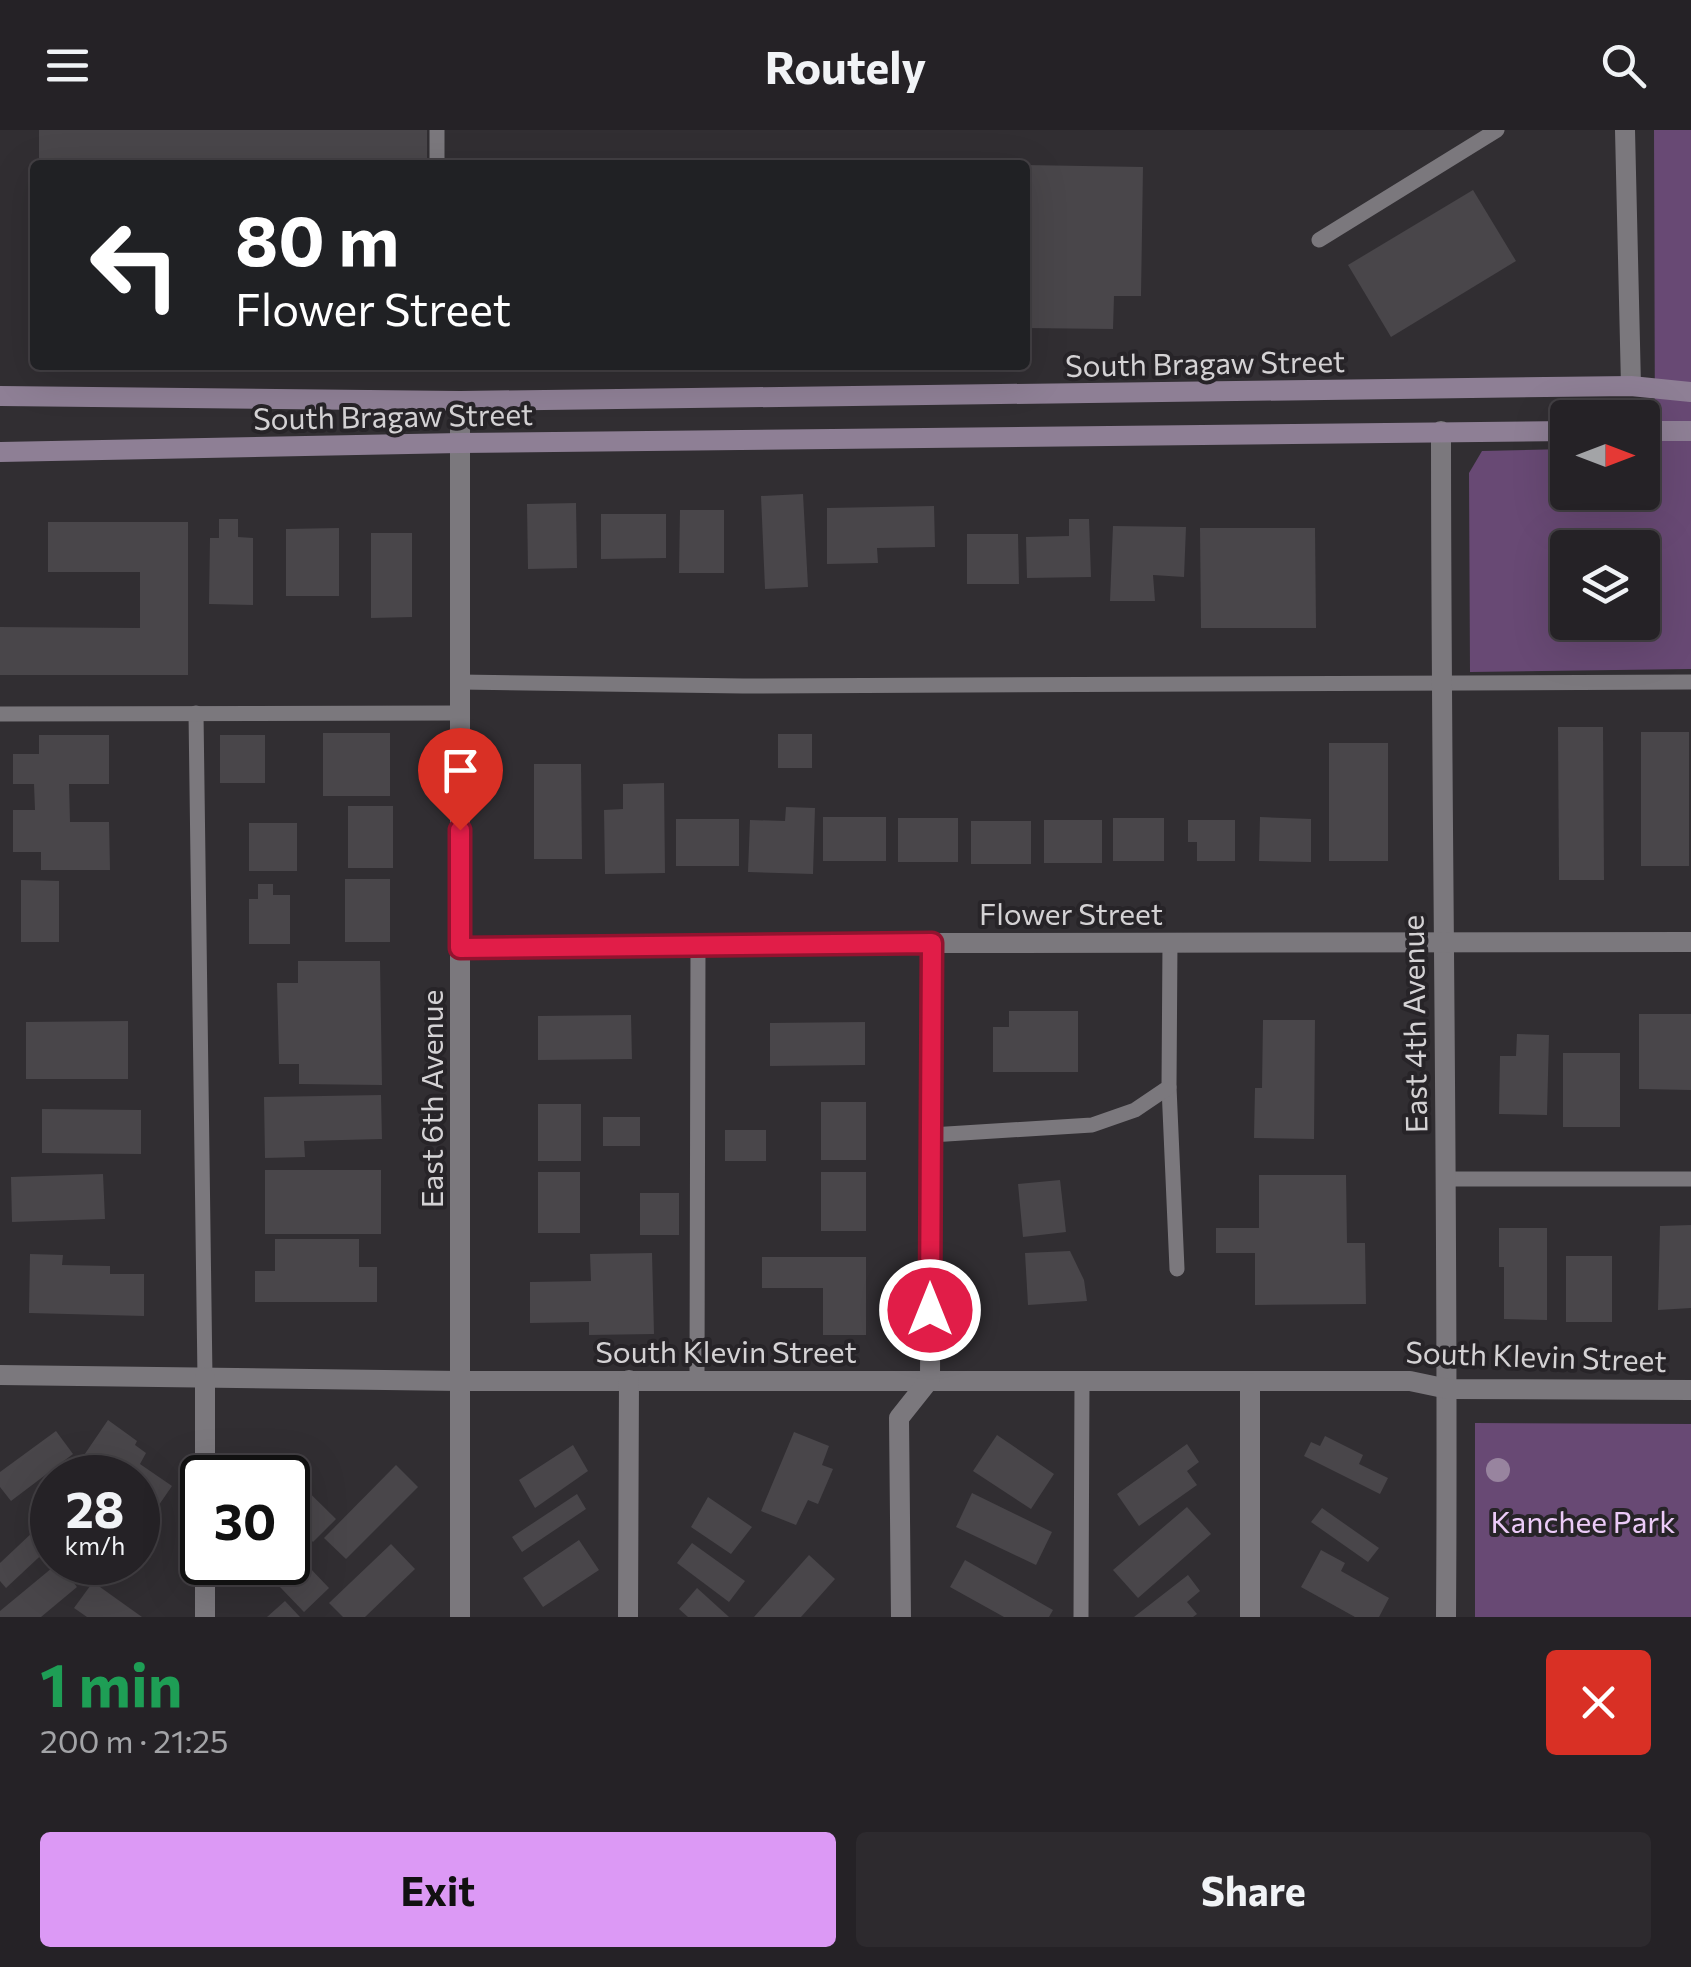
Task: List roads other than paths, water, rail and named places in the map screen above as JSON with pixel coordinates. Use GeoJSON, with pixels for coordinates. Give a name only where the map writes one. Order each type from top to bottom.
{"type":"FeatureCollection","features":[{"type":"Feature","properties":{"kind":"main road","name":"South Bragaw Street"},"geometry":{"type":"LineString","coordinates":[[0,396],[460,402],[1630,386],[1691,392]]}},
{"type":"Feature","properties":{"kind":"main road","name":"South Bragaw Street"},"geometry":{"type":"LineString","coordinates":[[0,452],[1550,431]]}},
{"type":"Feature","properties":{"kind":"main road"},"geometry":{"type":"LineString","coordinates":[[1660,431],[1691,431]]}},
{"type":"Feature","properties":{"kind":"street"},"geometry":{"type":"LineString","coordinates":[[1625,130],[1630,386]]}},
{"type":"Feature","properties":{"kind":"street","name":"East 6th Avenue"},"geometry":{"type":"LineString","coordinates":[[460,402],[460,1617]]}},
{"type":"Feature","properties":{"kind":"street","name":"East 4th Avenue"},"geometry":{"type":"LineString","coordinates":[[1441,431],[1446,1617]]}},
{"type":"Feature","properties":{"kind":"street","name":"Flower Street"},"geometry":{"type":"LineString","coordinates":[[460,948],[1691,942]]}},
{"type":"Feature","properties":{"kind":"street"},"geometry":{"type":"LineString","coordinates":[[901,1617],[899,1418],[930,1379],[932,943]]}},
{"type":"Feature","properties":{"kind":"street","name":"South Klevin Street"},"geometry":{"type":"LineString","coordinates":[[0,1375],[1250,1384],[1410,1381],[1448,1388],[1691,1390]]}},
{"type":"Feature","properties":{"kind":"street"},"geometry":{"type":"LineString","coordinates":[[205,1455],[206,1378]]}},
{"type":"Feature","properties":{"kind":"street"},"geometry":{"type":"LineString","coordinates":[[628,1617],[629,1380]]}},
{"type":"Feature","properties":{"kind":"street"},"geometry":{"type":"LineString","coordinates":[[1250,1384],[1250,1617]]}},
{"type":"Feature","properties":{"kind":"street"},"geometry":{"type":"LineString","coordinates":[[205,1585],[205,1617]]}},
{"type":"Feature","properties":{"kind":"lane"},"geometry":{"type":"LineString","coordinates":[[437,130],[437,160]]}},
{"type":"Feature","properties":{"kind":"lane"},"geometry":{"type":"LineString","coordinates":[[1319,240],[1497,130]]}},
{"type":"Feature","properties":{"kind":"lane"},"geometry":{"type":"LineString","coordinates":[[460,682],[743,686],[1691,682]]}},
{"type":"Feature","properties":{"kind":"lane"},"geometry":{"type":"LineString","coordinates":[[196,713],[206,1378]]}},
{"type":"Feature","properties":{"kind":"lane"},"geometry":{"type":"LineString","coordinates":[[0,714],[460,713]]}},
{"type":"Feature","properties":{"kind":"lane"},"geometry":{"type":"LineString","coordinates":[[1170,942],[1169,1088],[1177,1270]]}},
{"type":"Feature","properties":{"kind":"lane"},"geometry":{"type":"LineString","coordinates":[[696,1380],[698,945]]}},
{"type":"Feature","properties":{"kind":"lane"},"geometry":{"type":"LineString","coordinates":[[931,1135],[1092,1125],[1135,1110],[1169,1088]]}},
{"type":"Feature","properties":{"kind":"lane"},"geometry":{"type":"LineString","coordinates":[[1445,1178],[1691,1179]]}},
{"type":"Feature","properties":{"kind":"lane"},"geometry":{"type":"LineString","coordinates":[[1081,1617],[1082,1381]]}},
{"type":"Feature","properties":{"kind":"park label","name":"Kanchee Park"},"geometry":{"type":"Point","coordinates":[1583,1520]}}]}
